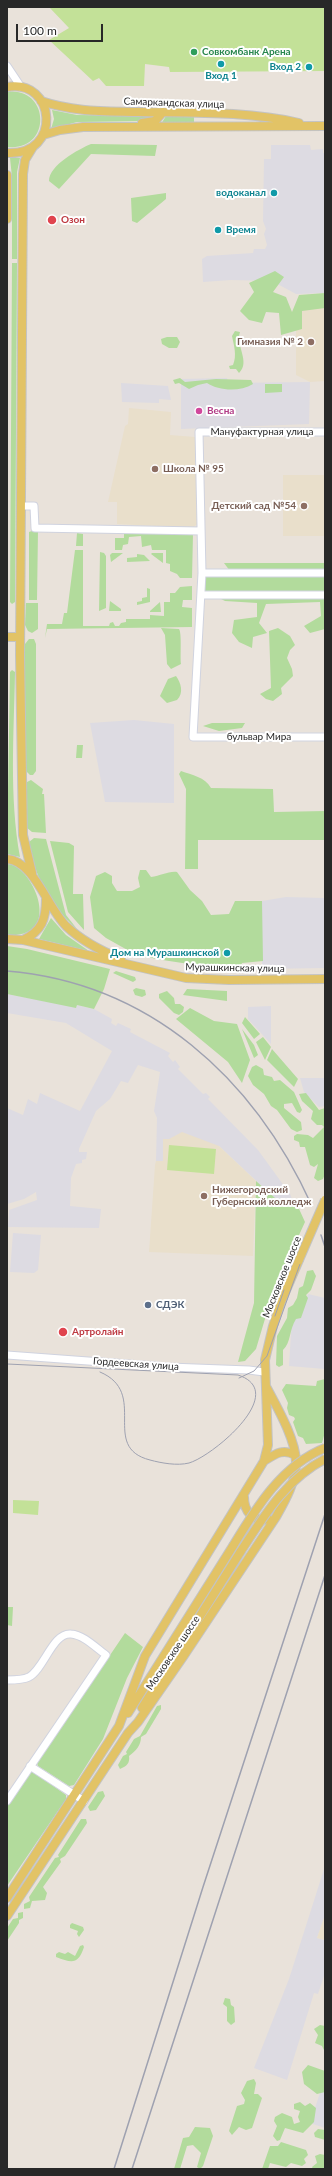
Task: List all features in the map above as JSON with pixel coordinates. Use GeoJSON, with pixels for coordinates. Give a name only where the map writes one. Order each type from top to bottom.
{"type":"FeatureCollection","features":[{"type":"Feature","properties":{"kind":"main road"},"geometry":{"type":"LineString","coordinates":[[7,87],[21,87],[29,90],[41,101],[47,118],[43,135],[25,160],[23,174],[20,637],[23,835],[32,873]]}},
{"type":"Feature","properties":{"kind":"main road","name":"Самаркандская улица"},"geometry":{"type":"LineString","coordinates":[[41,101],[78,111],[163,112],[282,119],[308,125]]}},
{"type":"Feature","properties":{"kind":"main road"},"geometry":{"type":"LineString","coordinates":[[128,127],[135,124],[156,121],[163,112]]}},
{"type":"Feature","properties":{"kind":"main road","name":"Самаркандская улица"},"geometry":{"type":"LineString","coordinates":[[43,135],[71,127],[325,126]]}},
{"type":"Feature","properties":{"kind":"main road"},"geometry":{"type":"LineString","coordinates":[[7,153],[25,152],[33,147]]}},
{"type":"Feature","properties":{"kind":"main road"},"geometry":{"type":"LineString","coordinates":[[7,175],[7,219]]}},
{"type":"Feature","properties":{"kind":"main road"},"geometry":{"type":"LineString","coordinates":[[7,638],[20,637]]}},
{"type":"Feature","properties":{"kind":"main road"},"geometry":{"type":"LineString","coordinates":[[7,859],[19,862],[32,873]]}},
{"type":"Feature","properties":{"kind":"main road","name":"Мурашкинская улица"},"geometry":{"type":"LineString","coordinates":[[32,873],[46,899],[66,925],[87,943],[146,970]]}},
{"type":"Feature","properties":{"kind":"main road"},"geometry":{"type":"LineString","coordinates":[[23,940],[32,936],[43,923],[46,915],[46,899]]}},
{"type":"Feature","properties":{"kind":"main road","name":"Мурашкинская улица"},"geometry":{"type":"LineString","coordinates":[[7,939],[23,940],[146,970],[186,978],[205,980],[325,979]]}},
{"type":"Feature","properties":{"kind":"main road","name":"Московское шоссе"},"geometry":{"type":"LineString","coordinates":[[7,1898],[119,1726],[145,1656],[213,1543],[244,1497],[264,1461],[268,1445],[264,1372],[272,1326],[325,1200]]}},
{"type":"Feature","properties":{"kind":"main road","name":"Московское шоссе"},"geometry":{"type":"LineString","coordinates":[[7,1916],[128,1733],[138,1722],[184,1657],[276,1517],[293,1481],[296,1462],[295,1455],[278,1408],[266,1387]]}},
{"type":"Feature","properties":{"kind":"main road"},"geometry":{"type":"LineString","coordinates":[[119,1726],[265,1496],[298,1464],[325,1448]]}},
{"type":"Feature","properties":{"kind":"main road"},"geometry":{"type":"LineString","coordinates":[[264,1461],[276,1453],[283,1451],[295,1455]]}},
{"type":"Feature","properties":{"kind":"main road"},"geometry":{"type":"LineString","coordinates":[[128,1733],[134,1720],[241,1551],[272,1505],[305,1471],[325,1460]]}},
{"type":"Feature","properties":{"kind":"main road"},"geometry":{"type":"LineString","coordinates":[[244,1497],[244,1505],[247,1513],[253,1518],[265,1520],[276,1517]]}},
{"type":"Feature","properties":{"kind":"street"},"geometry":{"type":"LineString","coordinates":[[7,66],[21,87]]}},
{"type":"Feature","properties":{"kind":"street","name":"Мануфактурная улица"},"geometry":{"type":"LineString","coordinates":[[201,531],[199,432],[325,432]]}},
{"type":"Feature","properties":{"kind":"street"},"geometry":{"type":"LineString","coordinates":[[21,506],[34,506],[35,528],[201,531],[201,595],[325,595]]}},
{"type":"Feature","properties":{"kind":"street"},"geometry":{"type":"LineString","coordinates":[[202,573],[325,573]]}},
{"type":"Feature","properties":{"kind":"street","name":"бульвар Мира"},"geometry":{"type":"LineString","coordinates":[[201,595],[193,736],[325,737]]}},
{"type":"Feature","properties":{"kind":"street","name":"Гордеевская улица"},"geometry":{"type":"LineString","coordinates":[[7,1355],[264,1372]]}},
{"type":"Feature","properties":{"kind":"street"},"geometry":{"type":"LineString","coordinates":[[7,1680],[29,1677],[36,1670],[56,1642],[64,1635],[71,1634],[80,1637],[106,1655],[7,1801]]}},
{"type":"Feature","properties":{"kind":"street"},"geometry":{"type":"LineString","coordinates":[[30,1766],[84,1801]]}},
{"type":"Feature","properties":{"kind":"shaded area"},"geometry":{"type":"Polygon","coordinates":[[[271,145],[310,145],[311,150],[323,149],[323,153],[325,153],[325,293],[296,294],[272,281],[231,280],[203,282],[202,259],[207,256],[253,253],[254,249],[265,249],[267,245],[264,234],[266,229],[263,221],[264,159],[271,159],[271,145]]]}},
{"type":"Feature","properties":{"kind":"shaded area","name":"Гимназия № 2"},"geometry":{"type":"Polygon","coordinates":[[[325,307],[325,381],[310,382],[296,375],[296,308],[325,307]]]}},
{"type":"Feature","properties":{"kind":"shaded area"},"geometry":{"type":"Polygon","coordinates":[[[227,378],[228,383],[310,382],[309,424],[181,429],[181,379],[227,378]]]}},
{"type":"Feature","properties":{"kind":"shaded area"},"geometry":{"type":"Polygon","coordinates":[[[121,383],[168,386],[171,400],[159,399],[159,403],[122,402],[121,383]]]}},
{"type":"Feature","properties":{"kind":"shaded area","name":"Школа № 95"},"geometry":{"type":"Polygon","coordinates":[[[129,408],[171,412],[170,435],[195,437],[197,524],[193,528],[117,524],[117,502],[108,502],[125,426],[128,424],[129,408]]]}},
{"type":"Feature","properties":{"kind":"shaded area","name":"Детский сад №54"},"geometry":{"type":"Polygon","coordinates":[[[283,475],[325,475],[325,536],[283,536],[283,475]]]}},
{"type":"Feature","properties":{"kind":"shaded area"},"geometry":{"type":"Polygon","coordinates":[[[134,720],[174,724],[174,803],[105,802],[90,723],[134,720]]]}},
{"type":"Feature","properties":{"kind":"shaded area"},"geometry":{"type":"Polygon","coordinates":[[[286,897],[324,898],[325,968],[262,969],[262,901],[286,897]]]}},
{"type":"Feature","properties":{"kind":"shaded area"},"geometry":{"type":"Polygon","coordinates":[[[7,994],[94,1009],[112,1019],[111,1023],[116,1026],[118,1023],[131,1029],[130,1032],[170,1053],[168,1056],[173,1062],[175,1060],[180,1067],[178,1069],[203,1094],[206,1093],[210,1097],[208,1099],[258,1150],[290,1194],[292,1199],[284,1207],[219,1146],[163,1162],[156,1161],[157,1118],[154,1111],[160,1072],[138,1065],[128,1083],[121,1081],[110,1099],[96,1111],[79,1149],[79,1152],[87,1152],[86,1159],[82,1160],[82,1163],[76,1164],[71,1178],[70,1206],[101,1209],[99,1228],[8,1227],[9,1210],[37,1200],[36,1192],[24,1199],[7,1204],[7,1108],[23,1115],[28,1099],[37,1104],[40,1093],[80,1111],[112,1051],[66,1023],[7,1013],[7,994]]]}},
{"type":"Feature","properties":{"kind":"shaded area"},"geometry":{"type":"Polygon","coordinates":[[[271,1006],[271,1044],[248,1019],[248,1007],[271,1006]]]}},
{"type":"Feature","properties":{"kind":"shaded area"},"geometry":{"type":"Polygon","coordinates":[[[300,1078],[325,1078],[325,1106],[319,1107],[304,1092],[300,1078]]]}},
{"type":"Feature","properties":{"kind":"shaded area","name":"Нижегородский Губернский колледж"},"geometry":{"type":"Polygon","coordinates":[[[182,1132],[219,1146],[256,1181],[253,1256],[149,1252],[156,1161],[163,1161],[163,1139],[169,1139],[182,1132]]]}},
{"type":"Feature","properties":{"kind":"shaded area"},"geometry":{"type":"Polygon","coordinates":[[[13,1233],[41,1235],[38,1270],[34,1273],[10,1272],[13,1233]]]}},
{"type":"Feature","properties":{"kind":"shaded area"},"geometry":{"type":"Polygon","coordinates":[[[308,1294],[325,1298],[325,1369],[289,1366],[292,1317],[301,1317],[308,1294]]]}},
{"type":"Feature","properties":{"kind":"shaded area"},"geometry":{"type":"Polygon","coordinates":[[[325,1866],[325,1915],[317,1938],[325,1940],[325,1973],[318,1994],[314,1993],[287,2080],[254,2068],[289,1979],[325,1866]]]}},
{"type":"Feature","properties":{"kind":"shaded area"},"geometry":{"type":"Polygon","coordinates":[[[325,1915],[325,1940],[317,1938],[325,1915]]]}},
{"type":"Feature","properties":{"kind":"shaded area"},"geometry":{"type":"Polygon","coordinates":[[[323,2084],[325,2085],[325,2128],[310,2123],[323,2084]]]}},
{"type":"Feature","properties":{"kind":"green space","name":"Совкомбанк Арена"},"geometry":{"type":"Polygon","coordinates":[[[49,7],[325,7],[325,71],[170,72],[169,67],[145,64],[144,86],[106,86],[99,78],[93,81],[49,40],[69,28],[49,7]]]}},
{"type":"Feature","properties":{"kind":"green space"},"geometry":{"type":"Polygon","coordinates":[[[7,92],[21,93],[32,99],[38,108],[40,119],[39,130],[32,140],[22,146],[7,147],[7,92]]]}},
{"type":"Feature","properties":{"kind":"green space"},"geometry":{"type":"Polygon","coordinates":[[[52,110],[77,115],[151,116],[150,119],[144,121],[77,122],[51,129],[54,119],[52,110]]]}},
{"type":"Feature","properties":{"kind":"green space"},"geometry":{"type":"Polygon","coordinates":[[[166,116],[194,117],[194,124],[161,124],[166,116]]]}},
{"type":"Feature","properties":{"kind":"green space"},"geometry":{"type":"Polygon","coordinates":[[[91,144],[157,145],[155,156],[91,154],[59,189],[49,181],[50,175],[59,164],[72,154],[91,144]]]}},
{"type":"Feature","properties":{"kind":"green space"},"geometry":{"type":"Polygon","coordinates":[[[10,158],[20,158],[17,172],[17,259],[12,259],[12,177],[10,158]]]}},
{"type":"Feature","properties":{"kind":"green space"},"geometry":{"type":"Polygon","coordinates":[[[166,193],[166,199],[137,223],[132,221],[131,198],[166,193]]]}},
{"type":"Feature","properties":{"kind":"green space"},"geometry":{"type":"Polygon","coordinates":[[[12,263],[17,263],[15,602],[12,604],[10,602],[12,263]]]}},
{"type":"Feature","properties":{"kind":"green space"},"geometry":{"type":"Polygon","coordinates":[[[275,271],[284,277],[273,292],[286,297],[292,312],[299,295],[325,293],[325,308],[302,311],[302,329],[281,335],[279,313],[266,312],[262,323],[249,320],[240,311],[254,292],[249,283],[275,271]]]}},
{"type":"Feature","properties":{"kind":"green space"},"geometry":{"type":"Polygon","coordinates":[[[235,331],[240,332],[239,342],[244,364],[239,373],[236,369],[230,369],[229,366],[233,365],[235,358],[232,336],[235,331]]]}},
{"type":"Feature","properties":{"kind":"green space"},"geometry":{"type":"Polygon","coordinates":[[[167,337],[177,337],[180,342],[177,348],[169,348],[162,344],[161,339],[167,337]]]}},
{"type":"Feature","properties":{"kind":"green space"},"geometry":{"type":"Polygon","coordinates":[[[180,378],[185,382],[216,379],[251,380],[253,384],[248,387],[230,390],[217,388],[207,383],[189,389],[179,383],[175,384],[173,380],[180,378]]]}},
{"type":"Feature","properties":{"kind":"green space"},"geometry":{"type":"Polygon","coordinates":[[[265,384],[282,384],[282,392],[265,393],[265,384]]]}},
{"type":"Feature","properties":{"kind":"green space"},"geometry":{"type":"Polygon","coordinates":[[[38,530],[37,600],[29,600],[29,532],[38,530]]]}},
{"type":"Feature","properties":{"kind":"green space"},"geometry":{"type":"Polygon","coordinates":[[[77,533],[83,534],[83,546],[76,546],[77,533]]]}},
{"type":"Feature","properties":{"kind":"green space"},"geometry":{"type":"Polygon","coordinates":[[[124,534],[193,534],[192,578],[180,578],[177,574],[170,571],[170,564],[166,563],[166,550],[152,550],[151,545],[142,547],[141,536],[129,537],[128,544],[123,545],[122,550],[115,550],[115,538],[124,538],[124,534]]]}},
{"type":"Feature","properties":{"kind":"green space"},"geometry":{"type":"Polygon","coordinates":[[[75,550],[83,550],[83,626],[109,626],[110,623],[113,622],[115,626],[119,626],[121,623],[126,622],[126,619],[150,619],[150,615],[164,616],[164,602],[170,602],[170,593],[175,593],[180,587],[192,586],[192,600],[183,600],[182,607],[192,608],[192,627],[47,629],[45,638],[47,624],[62,624],[64,613],[67,613],[75,550]]]}},
{"type":"Feature","properties":{"kind":"green space"},"geometry":{"type":"Polygon","coordinates":[[[100,552],[104,553],[106,556],[106,608],[99,611],[100,552]]]}},
{"type":"Feature","properties":{"kind":"green space"},"geometry":{"type":"Polygon","coordinates":[[[112,553],[123,553],[111,562],[110,555],[112,553]]]}},
{"type":"Feature","properties":{"kind":"green space"},"geometry":{"type":"Polygon","coordinates":[[[163,553],[163,563],[151,554],[163,553]]]}},
{"type":"Feature","properties":{"kind":"green space"},"geometry":{"type":"Polygon","coordinates":[[[137,554],[144,555],[150,561],[127,562],[127,558],[137,557],[137,554]]]}},
{"type":"Feature","properties":{"kind":"green space"},"geometry":{"type":"Polygon","coordinates":[[[224,563],[325,563],[325,629],[310,633],[304,626],[321,616],[320,602],[266,604],[259,623],[267,633],[253,637],[252,648],[239,642],[232,633],[234,620],[257,617],[257,603],[225,601],[221,599],[203,599],[203,571],[230,571],[224,563]]]}},
{"type":"Feature","properties":{"kind":"green space"},"geometry":{"type":"Polygon","coordinates":[[[147,588],[150,589],[150,602],[137,605],[137,602],[142,601],[142,598],[147,597],[147,588]]]}},
{"type":"Feature","properties":{"kind":"green space"},"geometry":{"type":"Polygon","coordinates":[[[110,601],[121,609],[121,611],[109,611],[110,601]]]}},
{"type":"Feature","properties":{"kind":"green space"},"geometry":{"type":"Polygon","coordinates":[[[160,602],[161,612],[150,612],[150,611],[160,602]]]}},
{"type":"Feature","properties":{"kind":"green space"},"geometry":{"type":"Polygon","coordinates":[[[26,603],[38,603],[38,629],[32,633],[28,631],[25,625],[26,603]]]}},
{"type":"Feature","properties":{"kind":"green space"},"geometry":{"type":"Polygon","coordinates":[[[161,628],[179,629],[180,631],[181,664],[171,669],[167,664],[165,635],[161,628]]]}},
{"type":"Feature","properties":{"kind":"green space"},"geometry":{"type":"Polygon","coordinates":[[[278,628],[290,636],[295,645],[290,650],[287,658],[292,669],[293,676],[281,688],[282,694],[273,701],[266,699],[260,694],[271,688],[269,631],[278,628]]]}},
{"type":"Feature","properties":{"kind":"green space"},"geometry":{"type":"Polygon","coordinates":[[[29,639],[34,639],[36,644],[36,771],[33,775],[30,775],[24,769],[25,644],[29,639]]]}},
{"type":"Feature","properties":{"kind":"green space"},"geometry":{"type":"Polygon","coordinates":[[[12,670],[15,672],[13,788],[14,811],[20,857],[7,854],[10,672],[12,670]]]}},
{"type":"Feature","properties":{"kind":"green space"},"geometry":{"type":"Polygon","coordinates":[[[176,676],[181,691],[179,697],[177,700],[167,703],[160,696],[168,679],[176,676]]]}},
{"type":"Feature","properties":{"kind":"green space"},"geometry":{"type":"Polygon","coordinates":[[[212,723],[245,723],[242,728],[219,731],[203,726],[212,723]]]}},
{"type":"Feature","properties":{"kind":"green space"},"geometry":{"type":"Polygon","coordinates":[[[77,745],[83,745],[82,758],[76,758],[77,745]]]}},
{"type":"Feature","properties":{"kind":"green space"},"geometry":{"type":"Polygon","coordinates":[[[181,771],[202,779],[211,788],[273,789],[274,812],[325,811],[325,840],[198,840],[198,869],[185,869],[186,789],[179,774],[181,771]]]}},
{"type":"Feature","properties":{"kind":"green space"},"geometry":{"type":"Polygon","coordinates":[[[31,780],[43,789],[42,794],[44,794],[46,833],[32,832],[26,827],[25,783],[31,780]]]}},
{"type":"Feature","properties":{"kind":"green space"},"geometry":{"type":"Polygon","coordinates":[[[34,838],[46,839],[66,915],[77,929],[67,920],[51,900],[39,879],[29,842],[34,838]]]}},
{"type":"Feature","properties":{"kind":"green space"},"geometry":{"type":"Polygon","coordinates":[[[50,841],[69,843],[74,846],[73,894],[83,894],[84,930],[68,912],[50,841]]]}},
{"type":"Feature","properties":{"kind":"green space"},"geometry":{"type":"Polygon","coordinates":[[[7,864],[17,867],[26,876],[34,888],[38,901],[40,914],[35,926],[25,933],[7,935],[7,864]]]}},
{"type":"Feature","properties":{"kind":"green space"},"geometry":{"type":"Polygon","coordinates":[[[140,870],[146,870],[151,877],[177,872],[190,890],[202,901],[211,915],[229,914],[235,901],[262,901],[263,961],[242,963],[241,966],[215,969],[189,966],[189,964],[156,959],[131,952],[106,938],[94,928],[90,897],[96,876],[105,872],[112,876],[112,883],[117,891],[132,891],[140,887],[138,878],[140,870]]]}},
{"type":"Feature","properties":{"kind":"green space"},"geometry":{"type":"Polygon","coordinates":[[[51,918],[66,935],[89,951],[39,939],[51,918]]]}},
{"type":"Feature","properties":{"kind":"green space"},"geometry":{"type":"Polygon","coordinates":[[[7,946],[27,949],[110,969],[104,989],[94,1009],[77,1005],[76,1008],[7,994],[7,946]]]}},
{"type":"Feature","properties":{"kind":"green space"},"geometry":{"type":"Polygon","coordinates":[[[116,971],[135,977],[136,980],[133,982],[113,973],[116,971]]]}},
{"type":"Feature","properties":{"kind":"green space"},"geometry":{"type":"Polygon","coordinates":[[[136,988],[145,990],[146,995],[142,997],[135,995],[133,990],[136,988]]]}},
{"type":"Feature","properties":{"kind":"green space"},"geometry":{"type":"Polygon","coordinates":[[[187,989],[227,991],[227,1001],[183,995],[187,989]]]}},
{"type":"Feature","properties":{"kind":"green space"},"geometry":{"type":"Polygon","coordinates":[[[167,991],[174,998],[175,1004],[180,1004],[184,1007],[183,1012],[179,1015],[174,1013],[159,998],[159,994],[167,991]]]}},
{"type":"Feature","properties":{"kind":"green space"},"geometry":{"type":"Polygon","coordinates":[[[190,1008],[214,1021],[237,1024],[250,1060],[242,1083],[228,1062],[176,1019],[190,1008]]]}},
{"type":"Feature","properties":{"kind":"green space"},"geometry":{"type":"Polygon","coordinates":[[[245,1017],[260,1034],[254,1039],[242,1023],[245,1017]]]}},
{"type":"Feature","properties":{"kind":"green space"},"geometry":{"type":"Polygon","coordinates":[[[242,1029],[254,1045],[258,1055],[254,1058],[242,1029]]]}},
{"type":"Feature","properties":{"kind":"green space"},"geometry":{"type":"Polygon","coordinates":[[[263,1037],[271,1047],[265,1060],[256,1042],[263,1037]]]}},
{"type":"Feature","properties":{"kind":"green space"},"geometry":{"type":"Polygon","coordinates":[[[272,1049],[298,1079],[294,1087],[267,1060],[272,1049]]]}},
{"type":"Feature","properties":{"kind":"green space"},"geometry":{"type":"Polygon","coordinates":[[[256,1065],[263,1069],[264,1075],[272,1077],[274,1081],[280,1080],[294,1092],[302,1110],[300,1113],[297,1112],[292,1103],[284,1104],[284,1108],[301,1122],[302,1130],[297,1132],[291,1129],[277,1110],[271,1106],[264,1094],[253,1085],[248,1076],[252,1067],[256,1065]]]}},
{"type":"Feature","properties":{"kind":"green space"},"geometry":{"type":"Polygon","coordinates":[[[306,1093],[319,1110],[325,1108],[325,1174],[323,1179],[318,1181],[314,1178],[318,1164],[314,1167],[310,1165],[305,1147],[300,1147],[299,1142],[294,1140],[294,1136],[297,1134],[308,1135],[313,1138],[324,1127],[322,1125],[317,1125],[311,1119],[313,1111],[302,1101],[299,1094],[306,1093]]]}},
{"type":"Feature","properties":{"kind":"green space"},"geometry":{"type":"Polygon","coordinates":[[[169,1145],[216,1149],[214,1174],[167,1170],[169,1145]]]}},
{"type":"Feature","properties":{"kind":"green space"},"geometry":{"type":"Polygon","coordinates":[[[256,1181],[284,1206],[292,1199],[295,1200],[305,1222],[273,1292],[256,1349],[245,1361],[238,1362],[254,1303],[256,1181]]]}},
{"type":"Feature","properties":{"kind":"green space"},"geometry":{"type":"Polygon","coordinates":[[[313,1270],[316,1276],[311,1290],[306,1295],[308,1298],[301,1318],[296,1319],[286,1347],[283,1350],[283,1365],[279,1367],[276,1365],[277,1336],[287,1318],[288,1308],[293,1305],[297,1298],[299,1288],[303,1286],[307,1271],[313,1270]]]}},
{"type":"Feature","properties":{"kind":"green space"},"geometry":{"type":"Polygon","coordinates":[[[325,1379],[325,1432],[322,1443],[306,1444],[303,1438],[298,1436],[293,1422],[295,1419],[289,1415],[287,1408],[288,1403],[282,1390],[286,1384],[316,1386],[317,1381],[325,1379]]]}},
{"type":"Feature","properties":{"kind":"green space"},"geometry":{"type":"Polygon","coordinates":[[[13,1500],[39,1501],[38,1515],[13,1513],[13,1500]]]}},
{"type":"Feature","properties":{"kind":"green space"},"geometry":{"type":"Polygon","coordinates":[[[7,1607],[13,1607],[12,1626],[7,1625],[7,1607]]]}},
{"type":"Feature","properties":{"kind":"green space"},"geometry":{"type":"Polygon","coordinates":[[[125,1633],[143,1647],[127,1678],[103,1739],[74,1785],[69,1786],[38,1766],[37,1763],[125,1633]]]}},
{"type":"Feature","properties":{"kind":"green space"},"geometry":{"type":"Polygon","coordinates":[[[161,1705],[161,1709],[146,1734],[141,1737],[138,1748],[129,1756],[128,1764],[120,1769],[118,1765],[123,1756],[127,1754],[126,1752],[134,1739],[140,1736],[157,1706],[161,1705]]]}},
{"type":"Feature","properties":{"kind":"green space"},"geometry":{"type":"Polygon","coordinates":[[[33,1771],[66,1795],[66,1799],[7,1886],[7,1805],[27,1773],[33,1771]]]}},
{"type":"Feature","properties":{"kind":"green space"},"geometry":{"type":"Polygon","coordinates":[[[103,1791],[105,1796],[96,1810],[90,1811],[88,1807],[98,1792],[103,1791]]]}},
{"type":"Feature","properties":{"kind":"green space"},"geometry":{"type":"Polygon","coordinates":[[[81,1819],[86,1819],[87,1823],[65,1856],[60,1859],[61,1862],[43,1887],[47,1893],[45,1900],[32,1901],[30,1908],[24,1909],[24,1904],[30,1901],[29,1897],[55,1858],[59,1857],[58,1855],[81,1819]]]}},
{"type":"Feature","properties":{"kind":"green space"},"geometry":{"type":"Polygon","coordinates":[[[23,1912],[23,1918],[19,1920],[19,1923],[7,1941],[7,1928],[13,1919],[18,1918],[18,1913],[23,1912]]]}},
{"type":"Feature","properties":{"kind":"green space"},"geometry":{"type":"Polygon","coordinates":[[[72,1923],[83,1927],[84,1930],[79,1937],[77,1934],[78,1931],[70,1928],[72,1923]]]}},
{"type":"Feature","properties":{"kind":"green space"},"geometry":{"type":"Polygon","coordinates":[[[83,1945],[84,1947],[82,1953],[77,1960],[70,1961],[56,1957],[56,1954],[59,1952],[65,1954],[68,1952],[75,1956],[80,1946],[83,1945]]]}},
{"type":"Feature","properties":{"kind":"green space"},"geometry":{"type":"Polygon","coordinates":[[[225,1998],[230,1999],[231,2005],[234,2007],[235,2022],[231,2025],[227,2021],[227,2007],[223,2004],[225,1998]]]}},
{"type":"Feature","properties":{"kind":"green space"},"geometry":{"type":"Polygon","coordinates":[[[320,2025],[325,2026],[325,2052],[322,2046],[315,2043],[318,2035],[314,2029],[320,2025]]]}},
{"type":"Feature","properties":{"kind":"green space"},"geometry":{"type":"Polygon","coordinates":[[[308,2065],[325,2071],[325,2092],[317,2094],[304,2084],[302,2072],[308,2065]]]}},
{"type":"Feature","properties":{"kind":"green space"},"geometry":{"type":"Polygon","coordinates":[[[254,2079],[256,2083],[254,2094],[258,2094],[262,2098],[252,2128],[246,2130],[239,2127],[232,2135],[229,2131],[237,2106],[244,2104],[245,2100],[241,2093],[247,2081],[254,2079]]]}},
{"type":"Feature","properties":{"kind":"green space"},"geometry":{"type":"Polygon","coordinates":[[[300,2102],[305,2106],[310,2103],[316,2108],[314,2122],[303,2133],[285,2128],[280,2140],[277,2141],[273,2136],[277,2126],[274,2121],[275,2117],[282,2113],[292,2117],[294,2124],[300,2122],[298,2117],[300,2111],[294,2109],[294,2104],[300,2102]]]}},
{"type":"Feature","properties":{"kind":"green space"},"geometry":{"type":"Polygon","coordinates":[[[195,2127],[210,2128],[213,2136],[203,2166],[200,2169],[197,2167],[201,2153],[193,2145],[187,2146],[180,2169],[174,2169],[183,2138],[189,2137],[195,2127]]]}},
{"type":"Feature","properties":{"kind":"green space"},"geometry":{"type":"Polygon","coordinates":[[[318,2129],[325,2130],[325,2140],[315,2137],[314,2133],[318,2129]]]}},
{"type":"Feature","properties":{"kind":"green space"},"geometry":{"type":"Polygon","coordinates":[[[281,2142],[306,2150],[308,2155],[304,2159],[306,2163],[302,2166],[291,2163],[286,2167],[270,2163],[268,2169],[262,2169],[270,2146],[278,2146],[281,2142]]]}},
{"type":"Feature","properties":{"kind":"green space"},"geometry":{"type":"Polygon","coordinates":[[[320,2154],[325,2155],[325,2169],[313,2169],[312,2167],[317,2163],[315,2156],[320,2154]]]}},
{"type":"Feature","properties":{"kind":"tram line"},"geometry":{"type":"LineString","coordinates":[[319,1209],[325,1196]]}},
{"type":"Feature","properties":{"kind":"tram line"},"geometry":{"type":"LineString","coordinates":[[239,1378],[254,1371],[267,1356],[301,1261],[325,1205]]}},
{"type":"Feature","properties":{"kind":"tram line"},"geometry":{"type":"LineString","coordinates":[[275,1316],[284,1290]]}},
{"type":"Feature","properties":{"kind":"tram line"},"geometry":{"type":"LineString","coordinates":[[7,1364],[238,1375],[252,1383],[256,1395],[252,1408],[242,1423],[229,1437],[214,1449],[189,1463],[164,1463],[150,1460],[135,1453],[128,1444],[125,1432],[122,1393],[114,1381],[100,1372]]}},
{"type":"Feature","properties":{"kind":"railway"},"geometry":{"type":"LineString","coordinates":[[7,971],[59,979],[107,995],[151,1017],[191,1045],[228,1079],[260,1117],[288,1160],[312,1206]]}},
{"type":"Feature","properties":{"kind":"railway"},"geometry":{"type":"LineString","coordinates":[[321,1235],[325,1247]]}},
{"type":"Feature","properties":{"kind":"railway"},"geometry":{"type":"LineString","coordinates":[[114,2169],[203,1887],[325,1514]]}},
{"type":"Feature","properties":{"kind":"railway"},"geometry":{"type":"LineString","coordinates":[[132,2169],[325,1575]]}},
{"type":"Feature","properties":{"kind":"place","name":"Совкомбанк Арена"},"geometry":{"type":"Point","coordinates":[194,52]}},
{"type":"Feature","properties":{"kind":"place","name":"Вход 1"},"geometry":{"type":"Point","coordinates":[221,64]}},
{"type":"Feature","properties":{"kind":"place","name":"Вход 2"},"geometry":{"type":"Point","coordinates":[309,67]}},
{"type":"Feature","properties":{"kind":"place","name":"водоканал"},"geometry":{"type":"Point","coordinates":[274,193]}},
{"type":"Feature","properties":{"kind":"place","name":"Озон"},"geometry":{"type":"Point","coordinates":[52,220]}},
{"type":"Feature","properties":{"kind":"place","name":"Время"},"geometry":{"type":"Point","coordinates":[218,230]}},
{"type":"Feature","properties":{"kind":"place","name":"Гимназия № 2"},"geometry":{"type":"Point","coordinates":[311,342]}},
{"type":"Feature","properties":{"kind":"place","name":"Весна"},"geometry":{"type":"Point","coordinates":[199,411]}},
{"type":"Feature","properties":{"kind":"place","name":"Школа № 95"},"geometry":{"type":"Point","coordinates":[155,469]}},
{"type":"Feature","properties":{"kind":"place","name":"Детский сад №54"},"geometry":{"type":"Point","coordinates":[304,506]}},
{"type":"Feature","properties":{"kind":"place","name":"Дом на Мурашкинской"},"geometry":{"type":"Point","coordinates":[227,953]}},
{"type":"Feature","properties":{"kind":"place","name":"Нижегородский Губернский колледж"},"geometry":{"type":"Point","coordinates":[204,1196]}},
{"type":"Feature","properties":{"kind":"place","name":"СДЭК"},"geometry":{"type":"Point","coordinates":[148,1305]}},
{"type":"Feature","properties":{"kind":"place","name":"Артролайн"},"geometry":{"type":"Point","coordinates":[63,1332]}}]}
